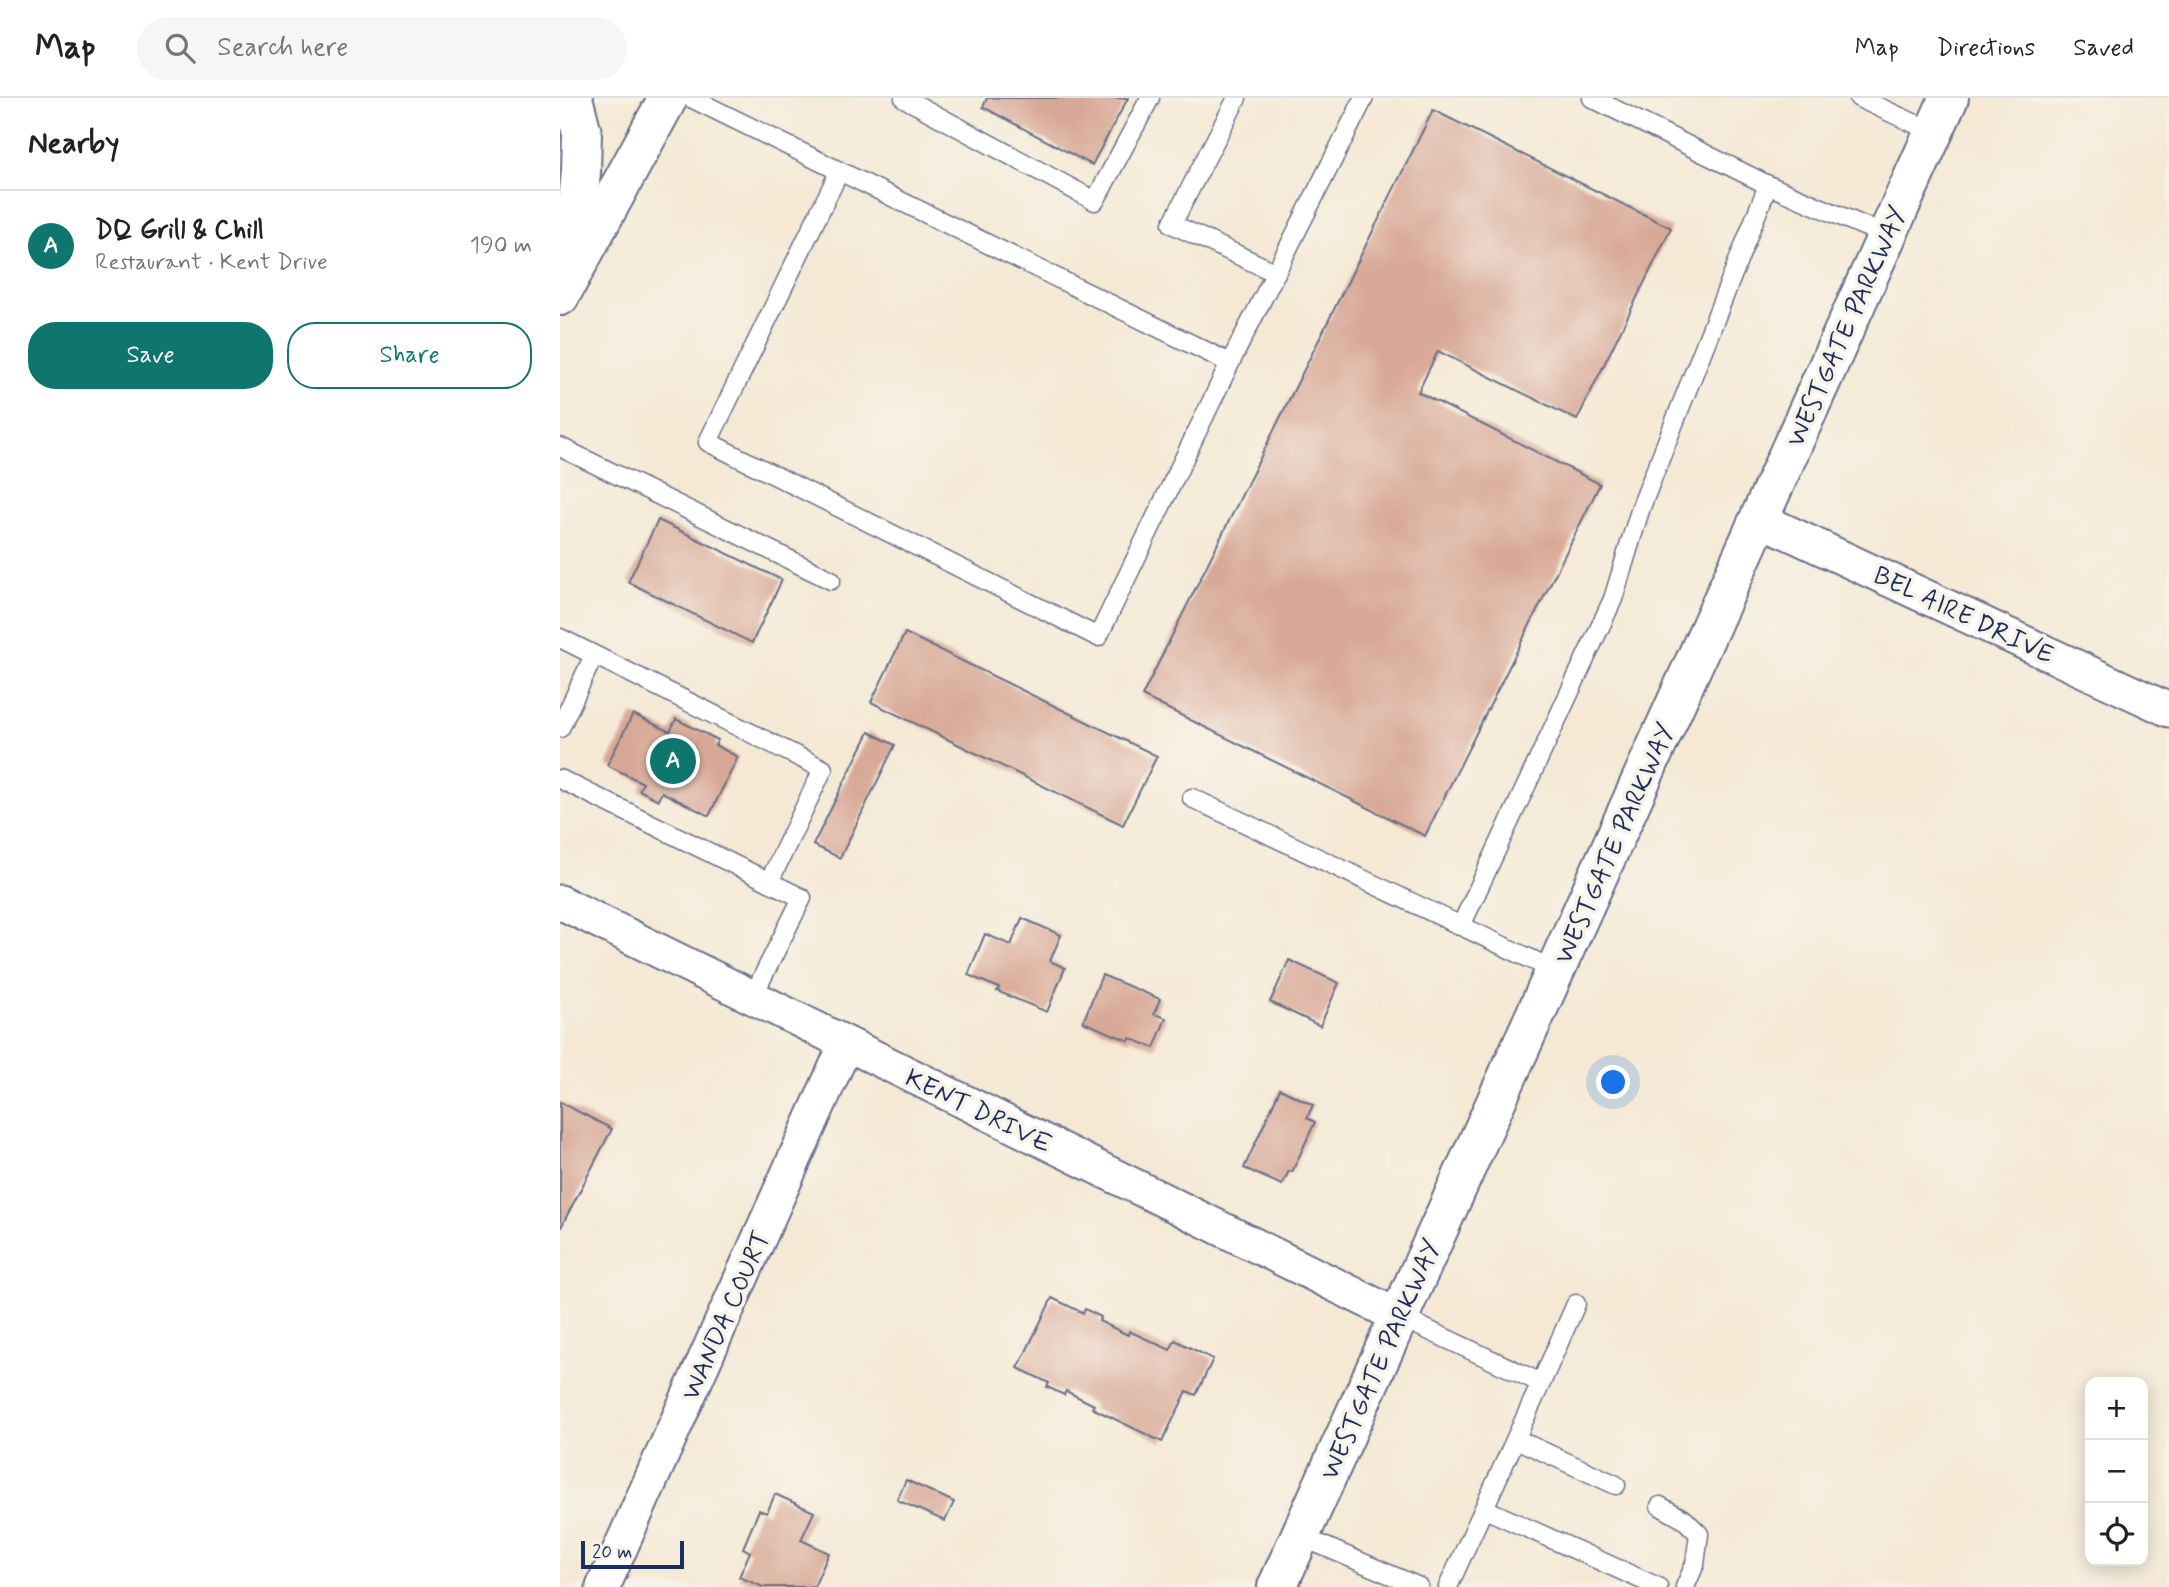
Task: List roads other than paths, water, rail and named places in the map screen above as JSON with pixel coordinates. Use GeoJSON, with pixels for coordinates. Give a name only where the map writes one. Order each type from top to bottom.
{"type":"FeatureCollection","features":[{"type":"Feature","properties":{"kind":"main road"},"geometry":{"type":"LineString","coordinates":[[565,287],[581,172],[582,133],[573,98]]}},
{"type":"Feature","properties":{"kind":"main road"},"geometry":{"type":"LineString","coordinates":[[565,287],[668,98]]}},
{"type":"Feature","properties":{"kind":"main road","name":"WESTGATE PARKWAY"},"geometry":{"type":"LineString","coordinates":[[1277,1587],[1949,98]]}},
{"type":"Feature","properties":{"kind":"street","name":"BEL AIRE DRIVE"},"geometry":{"type":"LineString","coordinates":[[1759,519],[2169,710]]}},
{"type":"Feature","properties":{"kind":"street","name":"KENT DRIVE"},"geometry":{"type":"LineString","coordinates":[[560,902],[1398,1316]]}},
{"type":"Feature","properties":{"kind":"street","name":"WANDA COURT"},"geometry":{"type":"LineString","coordinates":[[604,1587],[846,1044]]}},
{"type":"Feature","properties":{"kind":"lane"},"geometry":{"type":"LineString","coordinates":[[691,98],[1230,363]]}},
{"type":"Feature","properties":{"kind":"lane"},"geometry":{"type":"LineString","coordinates":[[914,101],[1095,201],[1150,98]]}},
{"type":"Feature","properties":{"kind":"lane"},"geometry":{"type":"LineString","coordinates":[[1237,98],[1172,224],[1276,273]]}},
{"type":"Feature","properties":{"kind":"lane"},"geometry":{"type":"LineString","coordinates":[[839,172],[708,442],[1098,637],[1230,363],[1364,98]]}},
{"type":"Feature","properties":{"kind":"lane"},"geometry":{"type":"LineString","coordinates":[[1592,98],[1768,185],[1887,236]]}},
{"type":"Feature","properties":{"kind":"lane"},"geometry":{"type":"LineString","coordinates":[[1859,98],[1933,132]]}},
{"type":"Feature","properties":{"kind":"lane"},"geometry":{"type":"LineString","coordinates":[[1461,926],[1613,598],[1641,507],[1768,185]]}},
{"type":"Feature","properties":{"kind":"lane"},"geometry":{"type":"LineString","coordinates":[[560,447],[831,580]]}},
{"type":"Feature","properties":{"kind":"lane"},"geometry":{"type":"LineString","coordinates":[[560,638],[822,769],[769,882]]}},
{"type":"Feature","properties":{"kind":"lane"},"geometry":{"type":"LineString","coordinates":[[560,729],[594,655]]}},
{"type":"Feature","properties":{"kind":"lane"},"geometry":{"type":"LineString","coordinates":[[560,779],[802,898],[752,998]]}},
{"type":"Feature","properties":{"kind":"lane"},"geometry":{"type":"LineString","coordinates":[[1192,798],[1556,971]]}},
{"type":"Feature","properties":{"kind":"lane"},"geometry":{"type":"LineString","coordinates":[[1448,1587],[1576,1304]]}},
{"type":"Feature","properties":{"kind":"lane"},"geometry":{"type":"LineString","coordinates":[[1398,1316],[1541,1383]]}},
{"type":"Feature","properties":{"kind":"lane"},"geometry":{"type":"LineString","coordinates":[[1516,1439],[1616,1485]]}},
{"type":"Feature","properties":{"kind":"lane"},"geometry":{"type":"LineString","coordinates":[[1660,1506],[1685,1520],[1699,1534],[1695,1564],[1685,1587]]}},
{"type":"Feature","properties":{"kind":"lane"},"geometry":{"type":"LineString","coordinates":[[1485,1509],[1658,1587]]}},
{"type":"Feature","properties":{"kind":"lane"},"geometry":{"type":"LineString","coordinates":[[1300,1536],[1419,1587]]}},
{"type":"Feature","properties":{"kind":"place","name":"DQ Grill & Chill"},"geometry":{"type":"Point","coordinates":[673,761]}}]}
